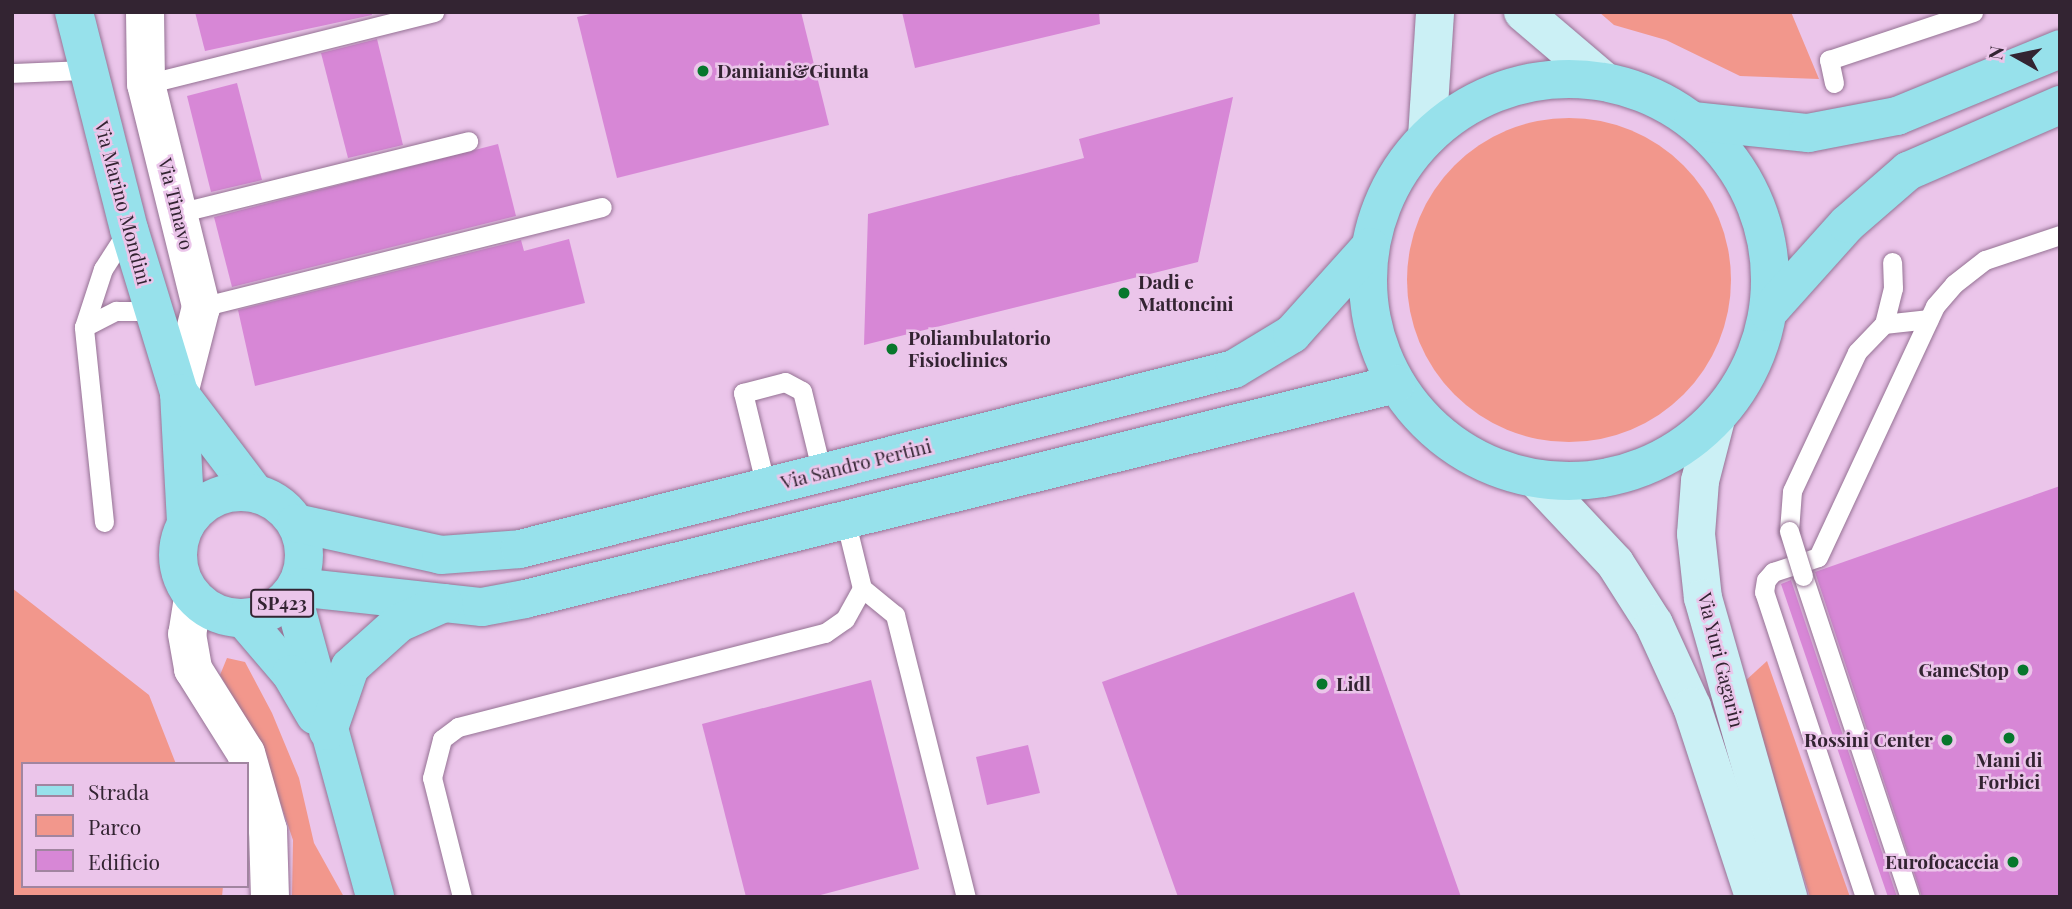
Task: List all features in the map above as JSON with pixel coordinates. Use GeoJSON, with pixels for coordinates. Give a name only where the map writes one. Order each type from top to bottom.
{"type":"FeatureCollection","features":[{"type":"Feature","properties":{"kind":"main road","name":"Via Marino Mondini"},"geometry":{"type":"LineString","coordinates":[[74,12],[129,229],[179,393],[186,522]]}},
{"type":"Feature","properties":{"kind":"main road"},"geometry":{"type":"LineString","coordinates":[[1427,136],[1435,12]]}},
{"type":"Feature","properties":{"kind":"main road"},"geometry":{"type":"LineString","coordinates":[[1523,12],[1604,81]]}},
{"type":"Feature","properties":{"kind":"main road"},"geometry":{"type":"LineString","coordinates":[[1693,121],[1808,133],[1897,116],[2060,49]]}},
{"type":"Feature","properties":{"kind":"main road"},"geometry":{"type":"LineString","coordinates":[[1556,79],[1604,81],[1651,96],[1693,121],[1731,160],[1756,206],[1769,259],[1768,312],[1749,370],[1716,419],[1678,450],[1634,471],[1587,482],[1537,480],[1495,469],[1456,448],[1422,419],[1396,384],[1377,340],[1368,294],[1370,247],[1401,169],[1427,136],[1465,107],[1509,88],[1556,79]]}},
{"type":"Feature","properties":{"kind":"main road"},"geometry":{"type":"LineString","coordinates":[[1768,312],[1847,224],[1908,171],[2060,105]]}},
{"type":"Feature","properties":{"kind":"main road","name":"Via Sandro Pertini"},"geometry":{"type":"LineString","coordinates":[[296,523],[441,555],[520,549],[1234,369],[1292,334],[1370,247]]}},
{"type":"Feature","properties":{"kind":"main road"},"geometry":{"type":"LineString","coordinates":[[294,590],[481,607],[526,599],[1396,384]]}},
{"type":"Feature","properties":{"kind":"main road","name":"Via Marino Mondini"},"geometry":{"type":"LineString","coordinates":[[179,393],[255,493]]}},
{"type":"Feature","properties":{"kind":"main road","name":"Via Yuri Gagarin"},"geometry":{"type":"LineString","coordinates":[[1716,419],[1700,481],[1696,534],[1703,598],[1788,897]]}},
{"type":"Feature","properties":{"kind":"main road","name":"Via Yuri Gagarin"},"geometry":{"type":"LineString","coordinates":[[1537,480],[1615,563],[1654,624],[1692,707],[1754,897]]}},
{"type":"Feature","properties":{"kind":"main road"},"geometry":{"type":"LineString","coordinates":[[193,598],[177,562],[186,522],[216,496],[255,493],[278,505],[296,523]]}},
{"type":"Feature","properties":{"kind":"main road","name":"SP423"},"geometry":{"type":"LineString","coordinates":[[193,598],[225,617],[244,619],[262,615],[294,590],[304,563],[296,523]]}},
{"type":"Feature","properties":{"kind":"main road","name":"SP423"},"geometry":{"type":"LineString","coordinates":[[294,590],[316,671],[327,735],[376,897]]}},
{"type":"Feature","properties":{"kind":"main road"},"geometry":{"type":"LineString","coordinates":[[327,735],[350,667],[399,623],[444,603]]}},
{"type":"Feature","properties":{"kind":"main road","name":"SP423"},"geometry":{"type":"LineString","coordinates":[[244,619],[291,674],[327,735]]}},
{"type":"Feature","properties":{"kind":"street","name":"Via Timavo"},"geometry":{"type":"LineString","coordinates":[[145,12],[146,84],[201,307],[179,393]]}},
{"type":"Feature","properties":{"kind":"street"},"geometry":{"type":"LineString","coordinates":[[193,598],[187,634],[193,668],[246,753],[268,830],[270,897]]}},
{"type":"Feature","properties":{"kind":"street","name":"Via Yuri Gagarin"},"geometry":{"type":"LineString","coordinates":[[1723,796],[1736,897]]}},
{"type":"Feature","properties":{"kind":"lane"},"geometry":{"type":"LineString","coordinates":[[146,84],[433,12]]}},
{"type":"Feature","properties":{"kind":"lane"},"geometry":{"type":"LineString","coordinates":[[1834,83],[1829,60],[1973,12]]}},
{"type":"Feature","properties":{"kind":"lane"},"geometry":{"type":"LineString","coordinates":[[12,73],[87,70]]}},
{"type":"Feature","properties":{"kind":"lane"},"geometry":{"type":"LineString","coordinates":[[178,213],[468,141]]}},
{"type":"Feature","properties":{"kind":"lane"},"geometry":{"type":"LineString","coordinates":[[201,307],[603,207]]}},
{"type":"Feature","properties":{"kind":"lane"},"geometry":{"type":"LineString","coordinates":[[104,522],[85,327],[103,268],[129,229]]}},
{"type":"Feature","properties":{"kind":"lane"},"geometry":{"type":"LineString","coordinates":[[1865,897],[1764,592],[1766,580],[1773,572],[1818,556],[1929,319],[1954,284],[1985,260],[2060,235]]}},
{"type":"Feature","properties":{"kind":"lane"},"geometry":{"type":"LineString","coordinates":[[1892,262],[1894,288],[1884,324],[1857,352],[1792,491],[1789,531],[1910,897]]}},
{"type":"Feature","properties":{"kind":"lane"},"geometry":{"type":"LineString","coordinates":[[85,327],[116,311],[153,312]]}},
{"type":"Feature","properties":{"kind":"lane"},"geometry":{"type":"LineString","coordinates":[[1884,324],[1929,319]]}},
{"type":"Feature","properties":{"kind":"lane"},"geometry":{"type":"LineString","coordinates":[[766,487],[743,393],[785,382],[802,391],[822,473]]}},
{"type":"Feature","properties":{"kind":"lane"},"geometry":{"type":"LineString","coordinates":[[845,519],[862,589],[894,615],[966,897]]}},
{"type":"Feature","properties":{"kind":"lane"},"geometry":{"type":"LineString","coordinates":[[462,897],[432,778],[442,739],[458,727],[825,633],[845,619],[862,589]]}},
{"type":"Feature","properties":{"kind":"lane"},"geometry":{"type":"LineString","coordinates":[[268,830],[287,897]]}},
{"type":"Feature","properties":{"kind":"green space"},"geometry":{"type":"Polygon","coordinates":[[[1599,12],[1791,12],[1819,79],[1740,76],[1666,40],[1614,25],[1599,12]]]}},
{"type":"Feature","properties":{"kind":"green space"},"geometry":{"type":"Polygon","coordinates":[[[1569,118],[1616,125],[1631,131],[1659,146],[1683,166],[1703,190],[1718,218],[1724,233],[1731,280],[1724,327],[1718,342],[1703,370],[1683,394],[1659,414],[1631,429],[1616,435],[1569,442],[1522,435],[1507,429],[1479,414],[1455,394],[1435,370],[1420,342],[1414,327],[1407,280],[1414,233],[1420,218],[1435,190],[1455,166],[1479,146],[1507,131],[1522,125],[1569,118]]]}},
{"type":"Feature","properties":{"kind":"green space"},"geometry":{"type":"Polygon","coordinates":[[[12,588],[149,695],[175,762],[21,762],[21,888],[223,888],[222,897],[12,897],[12,588]]]}},
{"type":"Feature","properties":{"kind":"green space"},"geometry":{"type":"Polygon","coordinates":[[[227,658],[245,662],[272,713],[299,778],[314,843],[344,897],[292,897],[293,840],[259,740],[220,675],[227,658]]]}},
{"type":"Feature","properties":{"kind":"green space"},"geometry":{"type":"Polygon","coordinates":[[[1767,661],[1850,897],[1810,897],[1744,682],[1767,661]]]}},
{"type":"Feature","properties":{"kind":"building"},"geometry":{"type":"Polygon","coordinates":[[[195,12],[371,12],[372,15],[205,51],[195,12]]]}},
{"type":"Feature","properties":{"kind":"building","name":"Damiani&Giunta"},"geometry":{"type":"Polygon","coordinates":[[[598,12],[801,12],[829,125],[617,178],[577,17],[598,12]]]}},
{"type":"Feature","properties":{"kind":"building"},"geometry":{"type":"Polygon","coordinates":[[[902,12],[1099,12],[1100,24],[915,68],[902,12]]]}},
{"type":"Feature","properties":{"kind":"building"},"geometry":{"type":"Polygon","coordinates":[[[377,39],[403,145],[348,158],[321,53],[377,39]]]}},
{"type":"Feature","properties":{"kind":"building"},"geometry":{"type":"Polygon","coordinates":[[[237,83],[262,180],[211,192],[187,96],[237,83]]]}},
{"type":"Feature","properties":{"kind":"building"},"geometry":{"type":"Polygon","coordinates":[[[1233,97],[1198,262],[864,345],[868,214],[1084,158],[1079,139],[1233,97]]]}},
{"type":"Feature","properties":{"kind":"building"},"geometry":{"type":"Polygon","coordinates":[[[498,144],[516,216],[232,287],[214,217],[498,144]]]}},
{"type":"Feature","properties":{"kind":"building"},"geometry":{"type":"Polygon","coordinates":[[[569,239],[585,303],[255,386],[238,310],[521,240],[524,251],[569,239]]]}},
{"type":"Feature","properties":{"kind":"building","name":"Rossini Center"},"geometry":{"type":"Polygon","coordinates":[[[2060,486],[2060,897],[1922,897],[1815,572],[2060,486]]]}},
{"type":"Feature","properties":{"kind":"building"},"geometry":{"type":"Polygon","coordinates":[[[1791,580],[1897,897],[1888,897],[1781,584],[1791,580]]]}},
{"type":"Feature","properties":{"kind":"building"},"geometry":{"type":"Polygon","coordinates":[[[1354,592],[1461,897],[1178,897],[1102,682],[1354,592]]]}},
{"type":"Feature","properties":{"kind":"building"},"geometry":{"type":"Polygon","coordinates":[[[871,680],[919,869],[813,897],[746,897],[702,724],[871,680]]]}},
{"type":"Feature","properties":{"kind":"building"},"geometry":{"type":"Polygon","coordinates":[[[1028,745],[1040,793],[987,805],[976,757],[1028,745]]]}},
{"type":"Feature","properties":{"kind":"place","name":"Damiani&Giunta"},"geometry":{"type":"Point","coordinates":[703,71]}},
{"type":"Feature","properties":{"kind":"place","name":"Dadi e Mattoncini"},"geometry":{"type":"Point","coordinates":[1124,293]}},
{"type":"Feature","properties":{"kind":"place","name":"Poliambulatorio Fisioclinics"},"geometry":{"type":"Point","coordinates":[892,349]}},
{"type":"Feature","properties":{"kind":"place","name":"GameStop"},"geometry":{"type":"Point","coordinates":[2023,670]}},
{"type":"Feature","properties":{"kind":"place","name":"Lidl"},"geometry":{"type":"Point","coordinates":[1322,684]}},
{"type":"Feature","properties":{"kind":"place","name":"Mani di Forbici"},"geometry":{"type":"Point","coordinates":[2009,738]}},
{"type":"Feature","properties":{"kind":"place","name":"Rossini Center"},"geometry":{"type":"Point","coordinates":[1947,740]}},
{"type":"Feature","properties":{"kind":"place","name":"Eurofocaccia"},"geometry":{"type":"Point","coordinates":[2013,862]}}]}
